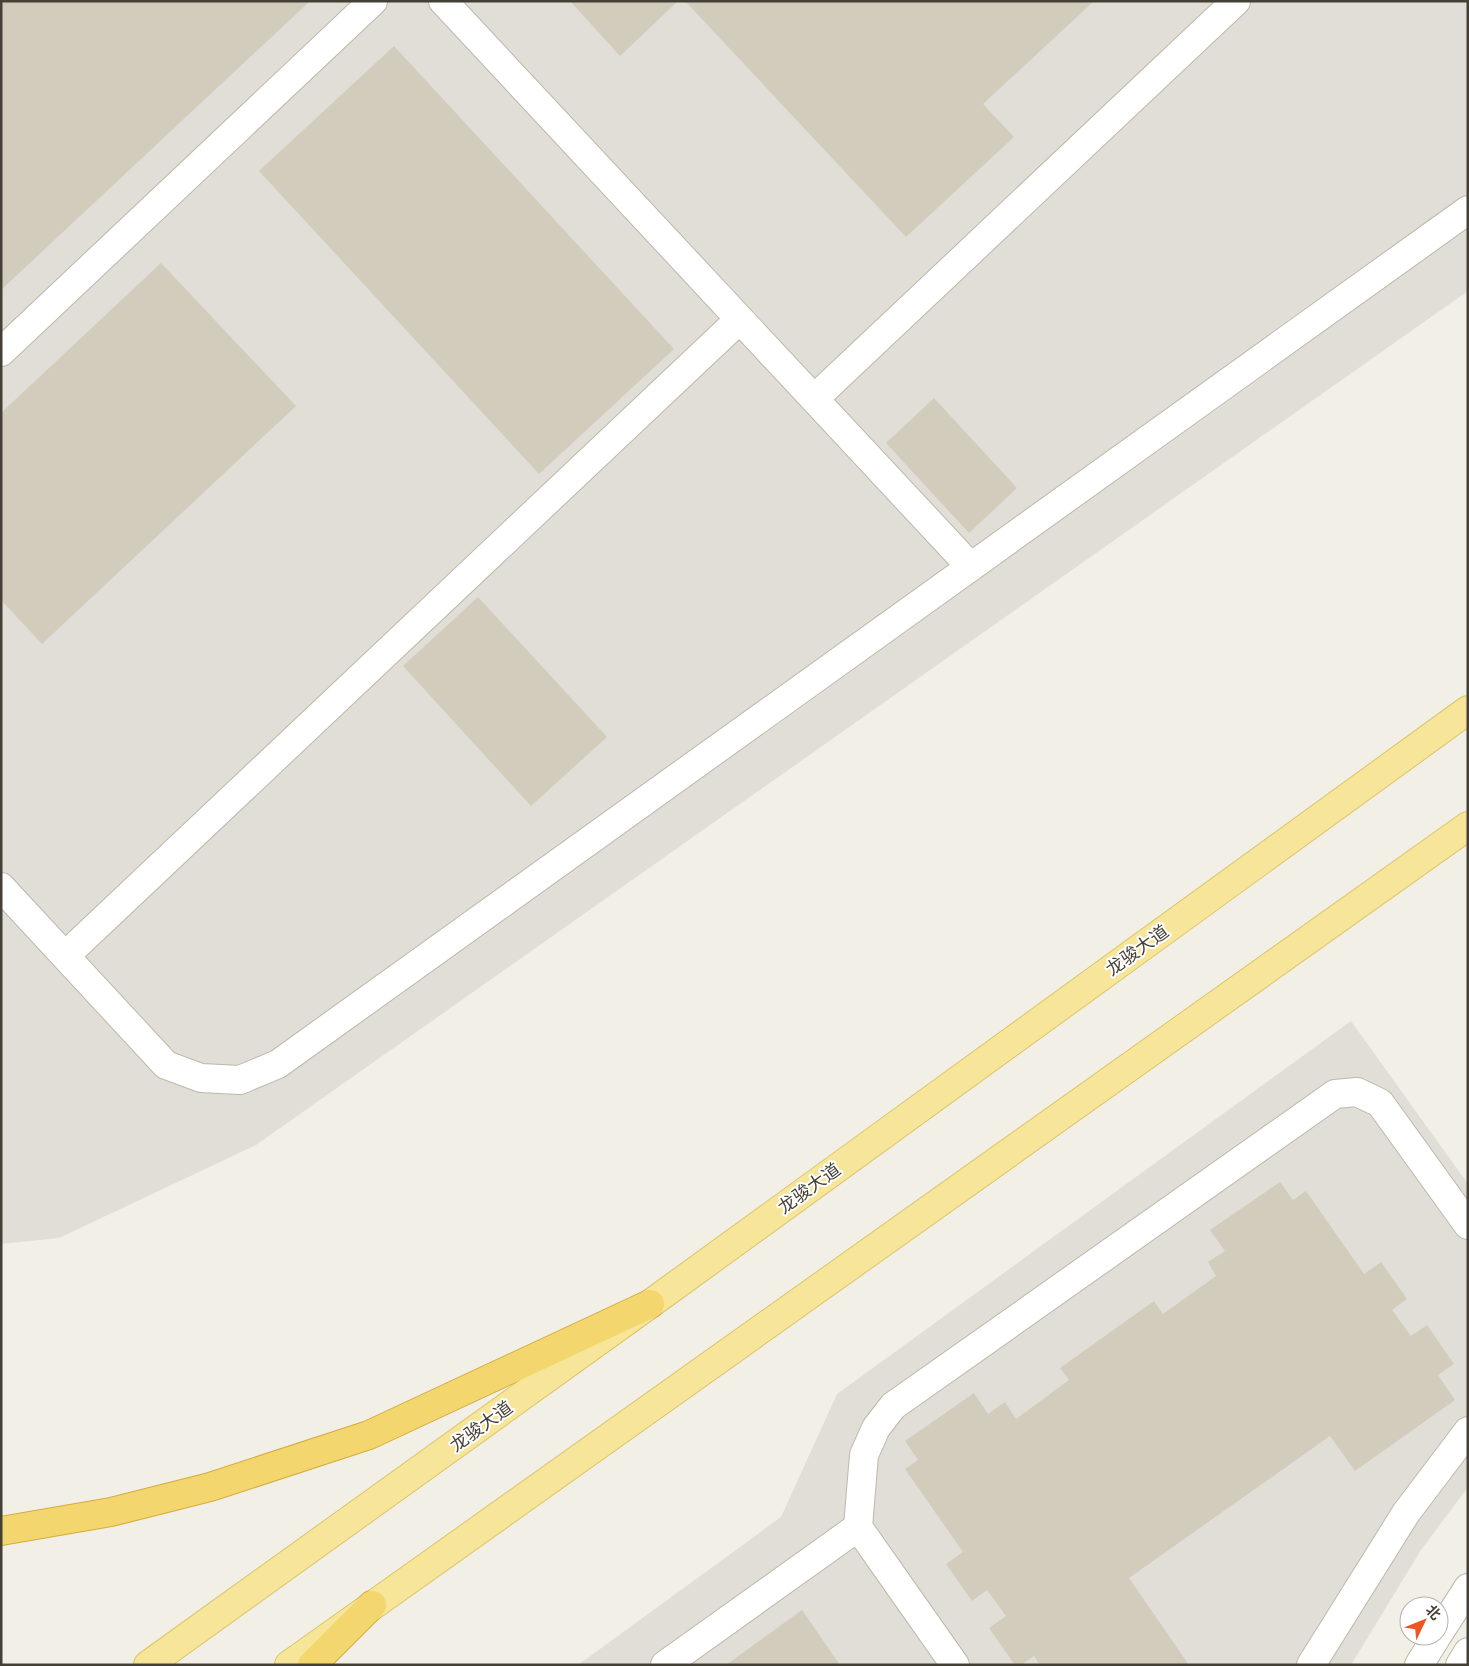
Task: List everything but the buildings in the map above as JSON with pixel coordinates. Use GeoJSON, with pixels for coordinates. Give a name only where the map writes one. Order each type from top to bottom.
{"type":"FeatureCollection","features":[{"type":"Feature","properties":{"kind":"highway"},"geometry":{"type":"LineString","coordinates":[[1,1531],[111,1512],[210,1487],[369,1435],[650,1304]]}},
{"type":"Feature","properties":{"kind":"highway"},"geometry":{"type":"LineString","coordinates":[[312,1665],[372,1605]]}},
{"type":"Feature","properties":{"kind":"main road","name":"龙骏大道"},"geometry":{"type":"LineString","coordinates":[[148,1665],[650,1304],[1468,710]]}},
{"type":"Feature","properties":{"kind":"main road"},"geometry":{"type":"LineString","coordinates":[[289,1665],[1468,826]]}},
{"type":"Feature","properties":{"kind":"street"},"geometry":{"type":"LineString","coordinates":[[1,352],[373,1]]}},
{"type":"Feature","properties":{"kind":"street"},"geometry":{"type":"LineString","coordinates":[[443,1],[970,566]]}},
{"type":"Feature","properties":{"kind":"street"},"geometry":{"type":"LineString","coordinates":[[814,399],[1236,1]]}},
{"type":"Feature","properties":{"kind":"street"},"geometry":{"type":"LineString","coordinates":[[1,887],[166,1065],[201,1078],[240,1080],[278,1064],[1468,210]]}},
{"type":"Feature","properties":{"kind":"street"},"geometry":{"type":"LineString","coordinates":[[65,956],[740,320]]}},
{"type":"Feature","properties":{"kind":"street"},"geometry":{"type":"LineString","coordinates":[[955,1665],[858,1527],[864,1455],[876,1428],[893,1406],[1335,1094],[1357,1092],[1380,1103],[1468,1225]]}},
{"type":"Feature","properties":{"kind":"street"},"geometry":{"type":"LineString","coordinates":[[1311,1665],[1406,1513],[1454,1447],[1468,1431]]}},
{"type":"Feature","properties":{"kind":"street"},"geometry":{"type":"LineString","coordinates":[[665,1665],[858,1527]]}},
{"type":"Feature","properties":{"kind":"street"},"geometry":{"type":"LineString","coordinates":[[1449,1618],[1468,1588]]}},
{"type":"Feature","properties":{"kind":"street"},"geometry":{"type":"LineString","coordinates":[[1419,1665],[1431,1646]]}},
{"type":"Feature","properties":{"kind":"street"},"geometry":{"type":"LineString","coordinates":[[1460,1665],[1468,1652]]}},
{"type":"Feature","properties":{"kind":"shaded area"},"geometry":{"type":"Polygon","coordinates":[[[1,1],[1468,1],[1468,291],[256,1145],[59,1238],[1,1244],[1,1]]]}},
{"type":"Feature","properties":{"kind":"shaded area"},"geometry":{"type":"Polygon","coordinates":[[[1351,1021],[1468,1184],[1468,1487],[1421,1550],[1351,1665],[578,1665],[781,1517],[837,1394],[1351,1021]]]}}]}
